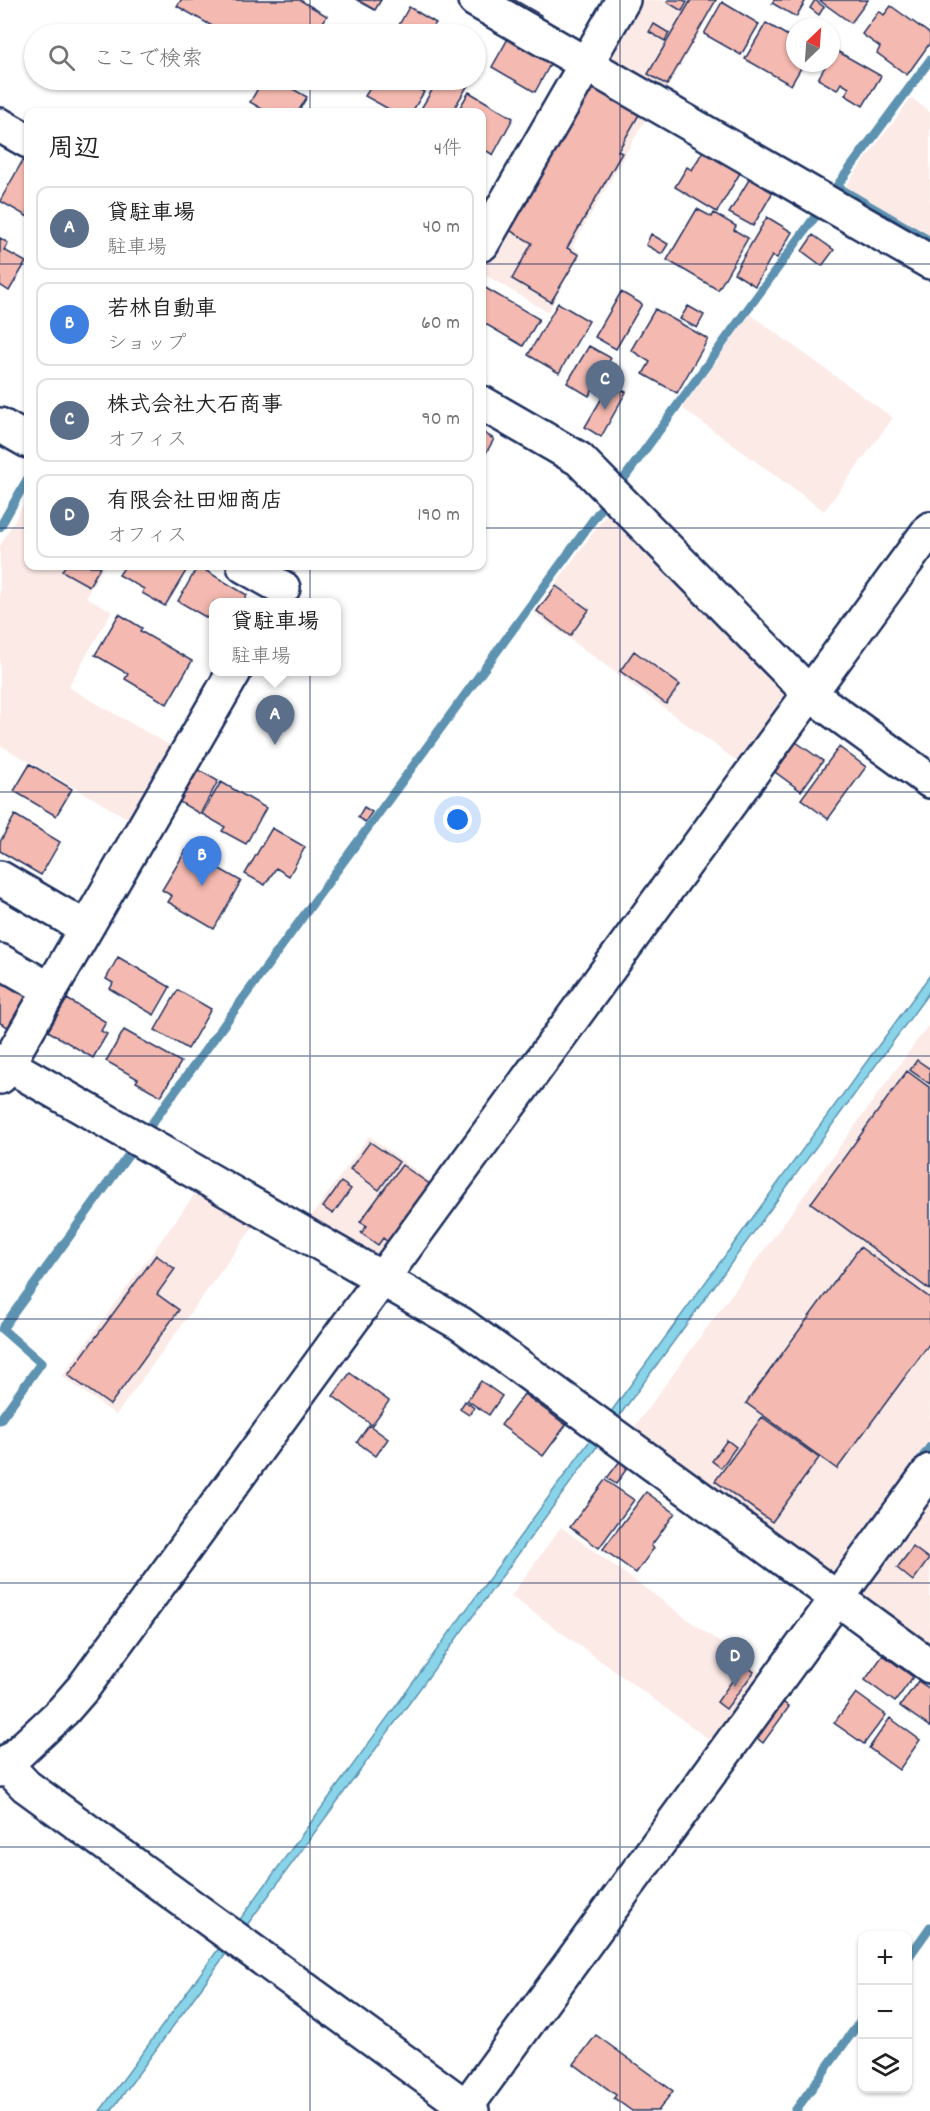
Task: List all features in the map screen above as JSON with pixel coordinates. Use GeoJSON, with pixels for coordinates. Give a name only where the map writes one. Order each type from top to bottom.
{"type":"FeatureCollection","features":[{"type":"Feature","properties":{"kind":"street"},"geometry":{"type":"LineString","coordinates":[[475,0],[930,262]]}},
{"type":"Feature","properties":{"kind":"street"},"geometry":{"type":"LineString","coordinates":[[486,237],[622,0]]}},
{"type":"Feature","properties":{"kind":"street"},"geometry":{"type":"LineString","coordinates":[[0,125],[24,139]]}},
{"type":"Feature","properties":{"kind":"street"},"geometry":{"type":"LineString","coordinates":[[486,404],[579,459],[810,694],[930,781]]}},
{"type":"Feature","properties":{"kind":"street"},"geometry":{"type":"LineString","coordinates":[[0,425],[24,439]]}},
{"type":"Feature","properties":{"kind":"street"},"geometry":{"type":"LineString","coordinates":[[930,529],[83,1688],[63,1711],[3,1767],[467,2109],[930,1471]]}},
{"type":"Feature","properties":{"kind":"street"},"geometry":{"type":"LineString","coordinates":[[252,570],[284,585]]}},
{"type":"Feature","properties":{"kind":"street"},"geometry":{"type":"LineString","coordinates":[[232,676],[51,990],[2,1067],[461,1324],[930,1666]]}},
{"type":"Feature","properties":{"kind":"street"},"geometry":{"type":"LineString","coordinates":[[0,878],[86,928]]}},
{"type":"Feature","properties":{"kind":"street"},"geometry":{"type":"LineString","coordinates":[[0,960],[51,990]]}},
{"type":"Feature","properties":{"kind":"shaded area"},"geometry":{"type":"Polygon","coordinates":[[[636,0],[718,0],[661,99],[599,64],[636,0]]]}},
{"type":"Feature","properties":{"kind":"shaded area"},"geometry":{"type":"Polygon","coordinates":[[[592,76],[651,110],[572,247],[581,253],[548,312],[486,275],[486,260],[592,76]]]}},
{"type":"Feature","properties":{"kind":"shaded area"},"geometry":{"type":"Polygon","coordinates":[[[911,98],[930,112],[930,238],[844,188],[911,98]]]}},
{"type":"Feature","properties":{"kind":"shaded area"},"geometry":{"type":"Polygon","coordinates":[[[750,314],[893,418],[824,511],[682,408],[750,314]]]}},
{"type":"Feature","properties":{"kind":"shaded area"},"geometry":{"type":"Polygon","coordinates":[[[24,503],[24,570],[102,570],[86,597],[112,611],[68,687],[176,749],[134,822],[0,745],[0,546],[24,503]]]}},
{"type":"Feature","properties":{"kind":"shaded area"},"geometry":{"type":"Polygon","coordinates":[[[611,508],[788,688],[789,699],[741,764],[534,613],[611,508]]]}},
{"type":"Feature","properties":{"kind":"shaded area"},"geometry":{"type":"Polygon","coordinates":[[[930,1023],[930,1439],[832,1574],[633,1429],[930,1023]]]}},
{"type":"Feature","properties":{"kind":"shaded area"},"geometry":{"type":"Polygon","coordinates":[[[369,1136],[434,1184],[380,1258],[310,1218],[369,1136]]]}},
{"type":"Feature","properties":{"kind":"shaded area"},"geometry":{"type":"Polygon","coordinates":[[[198,1190],[256,1223],[116,1415],[62,1376],[198,1190]]]}},
{"type":"Feature","properties":{"kind":"shaded area"},"geometry":{"type":"Polygon","coordinates":[[[930,1495],[930,1645],[866,1599],[864,1586],[930,1495]]]}},
{"type":"Feature","properties":{"kind":"shaded area"},"geometry":{"type":"Polygon","coordinates":[[[561,1527],[760,1672],[710,1740],[511,1596],[561,1527]]]}},
{"type":"Feature","properties":{"kind":"water"},"geometry":{"type":"Polygon","coordinates":[[[930,975],[930,991],[111,2111],[100,2111],[930,975]]]}},
{"type":"Feature","properties":{"kind":"building"},"geometry":{"type":"Polygon","coordinates":[[[181,0],[300,0],[327,16],[322,24],[208,24],[177,6],[181,0]]]}},
{"type":"Feature","properties":{"kind":"building"},"geometry":{"type":"Polygon","coordinates":[[[357,0],[381,0],[375,10],[357,0]]]}},
{"type":"Feature","properties":{"kind":"building"},"geometry":{"type":"Polygon","coordinates":[[[510,0],[515,0],[541,15],[535,26],[505,8],[510,0]]]}},
{"type":"Feature","properties":{"kind":"building"},"geometry":{"type":"Polygon","coordinates":[[[668,0],[687,2],[682,11],[667,2],[668,0]]]}},
{"type":"Feature","properties":{"kind":"building"},"geometry":{"type":"Polygon","coordinates":[[[691,0],[716,0],[667,85],[648,74],[691,0]]]}},
{"type":"Feature","properties":{"kind":"building"},"geometry":{"type":"Polygon","coordinates":[[[774,0],[806,0],[796,17],[772,3],[774,0]]]}},
{"type":"Feature","properties":{"kind":"building"},"geometry":{"type":"Polygon","coordinates":[[[815,0],[824,7],[819,15],[810,8],[815,0]]]}},
{"type":"Feature","properties":{"kind":"building"},"geometry":{"type":"Polygon","coordinates":[[[819,0],[868,0],[851,23],[819,0]]]}},
{"type":"Feature","properties":{"kind":"building"},"geometry":{"type":"Polygon","coordinates":[[[722,2],[759,24],[741,55],[704,34],[722,2]]]}},
{"type":"Feature","properties":{"kind":"building"},"geometry":{"type":"Polygon","coordinates":[[[891,6],[930,34],[930,43],[907,75],[877,53],[880,47],[862,34],[879,11],[884,15],[891,6]]]}},
{"type":"Feature","properties":{"kind":"building"},"geometry":{"type":"Polygon","coordinates":[[[409,7],[436,23],[435,24],[400,24],[409,7]]]}},
{"type":"Feature","properties":{"kind":"building"},"geometry":{"type":"Polygon","coordinates":[[[766,23],[786,35],[786,72],[799,72],[791,85],[745,59],[766,23]]]}},
{"type":"Feature","properties":{"kind":"building"},"geometry":{"type":"Polygon","coordinates":[[[654,24],[669,33],[665,41],[649,32],[654,24]]]}},
{"type":"Feature","properties":{"kind":"building"},"geometry":{"type":"Polygon","coordinates":[[[513,30],[552,61],[535,92],[492,67],[513,30]]]}},
{"type":"Feature","properties":{"kind":"building"},"geometry":{"type":"Polygon","coordinates":[[[840,53],[881,76],[863,106],[845,95],[849,88],[841,83],[837,90],[818,79],[822,72],[840,72],[840,53]]]}},
{"type":"Feature","properties":{"kind":"building"},"geometry":{"type":"Polygon","coordinates":[[[596,78],[644,106],[618,151],[622,153],[567,248],[579,255],[551,302],[512,279],[532,243],[509,230],[596,78]]]}},
{"type":"Feature","properties":{"kind":"building"},"geometry":{"type":"Polygon","coordinates":[[[257,90],[295,90],[307,97],[300,108],[260,108],[250,102],[257,90]]]}},
{"type":"Feature","properties":{"kind":"building"},"geometry":{"type":"Polygon","coordinates":[[[369,90],[420,90],[424,92],[414,108],[387,108],[365,96],[369,90]]]}},
{"type":"Feature","properties":{"kind":"building"},"geometry":{"type":"Polygon","coordinates":[[[432,90],[465,90],[454,108],[421,108],[432,90]]]}},
{"type":"Feature","properties":{"kind":"building"},"geometry":{"type":"Polygon","coordinates":[[[469,92],[513,118],[493,155],[486,151],[486,108],[459,108],[469,92]]]}},
{"type":"Feature","properties":{"kind":"building"},"geometry":{"type":"Polygon","coordinates":[[[706,146],[743,168],[717,212],[675,187],[687,167],[692,170],[706,146]]]}},
{"type":"Feature","properties":{"kind":"building"},"geometry":{"type":"Polygon","coordinates":[[[23,160],[24,215],[0,201],[23,160]]]}},
{"type":"Feature","properties":{"kind":"building"},"geometry":{"type":"Polygon","coordinates":[[[750,178],[773,192],[753,226],[729,213],[750,178]]]}},
{"type":"Feature","properties":{"kind":"building"},"geometry":{"type":"Polygon","coordinates":[[[697,209],[712,217],[714,213],[736,226],[734,230],[748,238],[718,290],[667,260],[697,209]]]}},
{"type":"Feature","properties":{"kind":"building"},"geometry":{"type":"Polygon","coordinates":[[[767,217],[792,232],[777,258],[772,256],[755,286],[734,273],[767,217]]]}},
{"type":"Feature","properties":{"kind":"building"},"geometry":{"type":"Polygon","coordinates":[[[651,234],[668,244],[662,254],[646,245],[651,234]]]}},
{"type":"Feature","properties":{"kind":"building"},"geometry":{"type":"Polygon","coordinates":[[[813,235],[834,250],[822,266],[802,251],[813,235]]]}},
{"type":"Feature","properties":{"kind":"building"},"geometry":{"type":"Polygon","coordinates":[[[0,238],[8,243],[4,250],[24,261],[24,265],[9,291],[0,285],[0,238]]]}},
{"type":"Feature","properties":{"kind":"building"},"geometry":{"type":"Polygon","coordinates":[[[486,288],[539,319],[523,346],[486,324],[486,288]]]}},
{"type":"Feature","properties":{"kind":"building"},"geometry":{"type":"Polygon","coordinates":[[[621,292],[642,304],[616,349],[595,337],[621,292]]]}},
{"type":"Feature","properties":{"kind":"building"},"geometry":{"type":"Polygon","coordinates":[[[558,303],[589,321],[559,373],[528,355],[558,303]]]}},
{"type":"Feature","properties":{"kind":"building"},"geometry":{"type":"Polygon","coordinates":[[[688,306],[704,315],[697,328],[680,319],[688,306]]]}},
{"type":"Feature","properties":{"kind":"building"},"geometry":{"type":"Polygon","coordinates":[[[655,309],[708,339],[677,393],[643,374],[650,362],[631,350],[655,309]]]}},
{"type":"Feature","properties":{"kind":"building"},"geometry":{"type":"Polygon","coordinates":[[[589,346],[611,358],[589,396],[567,383],[589,346]]]}},
{"type":"Feature","properties":{"kind":"building"},"geometry":{"type":"Polygon","coordinates":[[[610,384],[626,392],[601,437],[585,427],[610,384]]]}},
{"type":"Feature","properties":{"kind":"building"},"geometry":{"type":"Polygon","coordinates":[[[486,434],[494,439],[486,453],[486,434]]]}},
{"type":"Feature","properties":{"kind":"building"},"geometry":{"type":"Polygon","coordinates":[[[63,570],[99,570],[89,586],[63,570]]]}},
{"type":"Feature","properties":{"kind":"building"},"geometry":{"type":"Polygon","coordinates":[[[122,570],[187,570],[165,606],[142,593],[144,589],[119,575],[122,570]]]}},
{"type":"Feature","properties":{"kind":"building"},"geometry":{"type":"Polygon","coordinates":[[[196,570],[205,570],[247,595],[245,598],[209,598],[209,619],[178,601],[196,570]]]}},
{"type":"Feature","properties":{"kind":"building"},"geometry":{"type":"Polygon","coordinates":[[[556,586],[589,610],[570,636],[537,611],[556,586]]]}},
{"type":"Feature","properties":{"kind":"building"},"geometry":{"type":"Polygon","coordinates":[[[119,614],[142,628],[140,631],[192,661],[167,704],[125,679],[128,674],[95,655],[119,614]]]}},
{"type":"Feature","properties":{"kind":"building"},"geometry":{"type":"Polygon","coordinates":[[[634,651],[680,685],[666,704],[620,671],[634,651]]]}},
{"type":"Feature","properties":{"kind":"building"},"geometry":{"type":"Polygon","coordinates":[[[796,742],[823,761],[801,791],[775,772],[796,742]]]}},
{"type":"Feature","properties":{"kind":"building"},"geometry":{"type":"Polygon","coordinates":[[[839,747],[866,767],[828,819],[801,799],[839,747]]]}},
{"type":"Feature","properties":{"kind":"building"},"geometry":{"type":"Polygon","coordinates":[[[30,764],[72,789],[56,816],[14,791],[30,764]]]}},
{"type":"Feature","properties":{"kind":"building"},"geometry":{"type":"Polygon","coordinates":[[[197,769],[218,781],[200,814],[178,801],[197,769]]]}},
{"type":"Feature","properties":{"kind":"building"},"geometry":{"type":"Polygon","coordinates":[[[221,782],[266,808],[246,844],[222,831],[225,827],[202,814],[221,782]]]}},
{"type":"Feature","properties":{"kind":"building"},"geometry":{"type":"Polygon","coordinates":[[[364,807],[372,812],[365,822],[358,817],[364,807]]]}},
{"type":"Feature","properties":{"kind":"building"},"geometry":{"type":"Polygon","coordinates":[[[15,815],[60,842],[41,875],[0,851],[0,842],[15,815]]]}},
{"type":"Feature","properties":{"kind":"building"},"geometry":{"type":"Polygon","coordinates":[[[272,828],[305,847],[289,876],[276,868],[265,885],[245,874],[272,828]]]}},
{"type":"Feature","properties":{"kind":"building"},"geometry":{"type":"Polygon","coordinates":[[[186,850],[241,881],[214,929],[168,902],[172,896],[162,890],[186,850]]]}},
{"type":"Feature","properties":{"kind":"building"},"geometry":{"type":"Polygon","coordinates":[[[118,957],[170,987],[154,1015],[110,989],[113,983],[106,979],[118,957]]]}},
{"type":"Feature","properties":{"kind":"building"},"geometry":{"type":"Polygon","coordinates":[[[0,970],[31,988],[8,1027],[0,1023],[0,970]]]}},
{"type":"Feature","properties":{"kind":"building"},"geometry":{"type":"Polygon","coordinates":[[[178,990],[211,1009],[188,1049],[155,1030],[178,990]]]}},
{"type":"Feature","properties":{"kind":"building"},"geometry":{"type":"Polygon","coordinates":[[[67,999],[106,1022],[101,1031],[107,1034],[93,1058],[48,1031],[67,999]]]}},
{"type":"Feature","properties":{"kind":"building"},"geometry":{"type":"Polygon","coordinates":[[[124,1030],[181,1062],[161,1096],[136,1082],[138,1079],[106,1061],[124,1030]]]}},
{"type":"Feature","properties":{"kind":"building"},"geometry":{"type":"Polygon","coordinates":[[[917,1060],[930,1069],[930,1084],[910,1070],[917,1060]]]}},
{"type":"Feature","properties":{"kind":"building"},"geometry":{"type":"Polygon","coordinates":[[[907,1071],[930,1088],[930,1290],[811,1203],[907,1071]]]}},
{"type":"Feature","properties":{"kind":"building"},"geometry":{"type":"Polygon","coordinates":[[[370,1142],[399,1162],[379,1190],[350,1169],[370,1142]]]}},
{"type":"Feature","properties":{"kind":"building"},"geometry":{"type":"Polygon","coordinates":[[[402,1165],[431,1185],[389,1243],[383,1238],[378,1245],[361,1233],[367,1226],[360,1222],[402,1165]]]}},
{"type":"Feature","properties":{"kind":"building"},"geometry":{"type":"Polygon","coordinates":[[[341,1182],[351,1189],[333,1214],[323,1207],[341,1182]]]}},
{"type":"Feature","properties":{"kind":"building"},"geometry":{"type":"Polygon","coordinates":[[[860,1247],[930,1298],[930,1343],[837,1469],[746,1403],[860,1247]]]}},
{"type":"Feature","properties":{"kind":"building"},"geometry":{"type":"Polygon","coordinates":[[[156,1255],[175,1269],[157,1294],[179,1310],[110,1405],[68,1375],[156,1255]]]}},
{"type":"Feature","properties":{"kind":"building"},"geometry":{"type":"Polygon","coordinates":[[[350,1373],[389,1401],[372,1425],[333,1396],[350,1373]]]}},
{"type":"Feature","properties":{"kind":"building"},"geometry":{"type":"Polygon","coordinates":[[[481,1381],[502,1396],[489,1415],[467,1400],[481,1381]]]}},
{"type":"Feature","properties":{"kind":"building"},"geometry":{"type":"Polygon","coordinates":[[[524,1394],[566,1425],[543,1456],[501,1425],[524,1394]]]}},
{"type":"Feature","properties":{"kind":"building"},"geometry":{"type":"Polygon","coordinates":[[[465,1401],[474,1408],[469,1415],[460,1409],[465,1401]]]}},
{"type":"Feature","properties":{"kind":"building"},"geometry":{"type":"Polygon","coordinates":[[[762,1417],[819,1458],[772,1522],[715,1481],[762,1417]]]}},
{"type":"Feature","properties":{"kind":"building"},"geometry":{"type":"Polygon","coordinates":[[[369,1425],[388,1439],[376,1456],[357,1442],[369,1425]]]}},
{"type":"Feature","properties":{"kind":"building"},"geometry":{"type":"Polygon","coordinates":[[[727,1440],[736,1447],[721,1468],[712,1461],[727,1440]]]}},
{"type":"Feature","properties":{"kind":"building"},"geometry":{"type":"Polygon","coordinates":[[[620,1461],[628,1467],[616,1484],[607,1478],[620,1461]]]}},
{"type":"Feature","properties":{"kind":"building"},"geometry":{"type":"Polygon","coordinates":[[[605,1480],[634,1500],[599,1548],[570,1527],[605,1480]]]}},
{"type":"Feature","properties":{"kind":"building"},"geometry":{"type":"Polygon","coordinates":[[[646,1492],[675,1513],[651,1546],[654,1548],[636,1573],[603,1549],[646,1492]]]}},
{"type":"Feature","properties":{"kind":"building"},"geometry":{"type":"Polygon","coordinates":[[[913,1547],[929,1559],[913,1581],[897,1568],[913,1547]]]}},
{"type":"Feature","properties":{"kind":"building"},"geometry":{"type":"Polygon","coordinates":[[[883,1655],[913,1677],[895,1702],[865,1680],[883,1655]]]}},
{"type":"Feature","properties":{"kind":"building"},"geometry":{"type":"Polygon","coordinates":[[[744,1664],[754,1672],[726,1709],[717,1702],[744,1664]]]}},
{"type":"Feature","properties":{"kind":"building"},"geometry":{"type":"Polygon","coordinates":[[[918,1681],[930,1689],[930,1727],[900,1706],[918,1681]]]}},
{"type":"Feature","properties":{"kind":"building"},"geometry":{"type":"Polygon","coordinates":[[[856,1693],[886,1715],[864,1744],[834,1723],[856,1693]]]}},
{"type":"Feature","properties":{"kind":"building"},"geometry":{"type":"Polygon","coordinates":[[[783,1702],[789,1707],[763,1743],[757,1738],[783,1702]]]}},
{"type":"Feature","properties":{"kind":"building"},"geometry":{"type":"Polygon","coordinates":[[[890,1718],[920,1740],[899,1770],[869,1748],[890,1718]]]}},
{"type":"Feature","properties":{"kind":"building"},"geometry":{"type":"Polygon","coordinates":[[[596,2035],[673,2091],[658,2111],[632,2111],[614,2098],[616,2095],[574,2064],[596,2035]]]}},
{"type":"Feature","properties":{"kind":"waterway"},"geometry":{"type":"LineString","coordinates":[[831,194],[930,60]]}},
{"type":"Feature","properties":{"kind":"waterway"},"geometry":{"type":"LineString","coordinates":[[837,187],[930,241]]}},
{"type":"Feature","properties":{"kind":"waterway"},"geometry":{"type":"LineString","coordinates":[[620,484],[820,210]]}},
{"type":"Feature","properties":{"kind":"waterway"},"geometry":{"type":"LineString","coordinates":[[0,527],[24,485]]}},
{"type":"Feature","properties":{"kind":"waterway"},"geometry":{"type":"LineString","coordinates":[[150,1126],[606,502]]}},
{"type":"Feature","properties":{"kind":"waterway"},"geometry":{"type":"LineString","coordinates":[[0,1420],[41,1363],[2,1329],[130,1153]]}},
{"type":"Feature","properties":{"kind":"waterway"},"geometry":{"type":"LineString","coordinates":[[917,1465],[930,1447]]}},
{"type":"Feature","properties":{"kind":"waterway"},"geometry":{"type":"LineString","coordinates":[[912,1952],[930,1927]]}},
{"type":"Feature","properties":{"kind":"waterway"},"geometry":{"type":"LineString","coordinates":[[795,2111],[858,2024]]}},
{"type":"Feature","properties":{"kind":"place","name":"株式会社大石商事"},"geometry":{"type":"Point","coordinates":[605,410]}},
{"type":"Feature","properties":{"kind":"place","name":"貸駐車場"},"geometry":{"type":"Point","coordinates":[275,745]}},
{"type":"Feature","properties":{"kind":"place","name":"若林自動車"},"geometry":{"type":"Point","coordinates":[202,886]}},
{"type":"Feature","properties":{"kind":"place","name":"有限会社田畑商店"},"geometry":{"type":"Point","coordinates":[735,1687]}}]}
